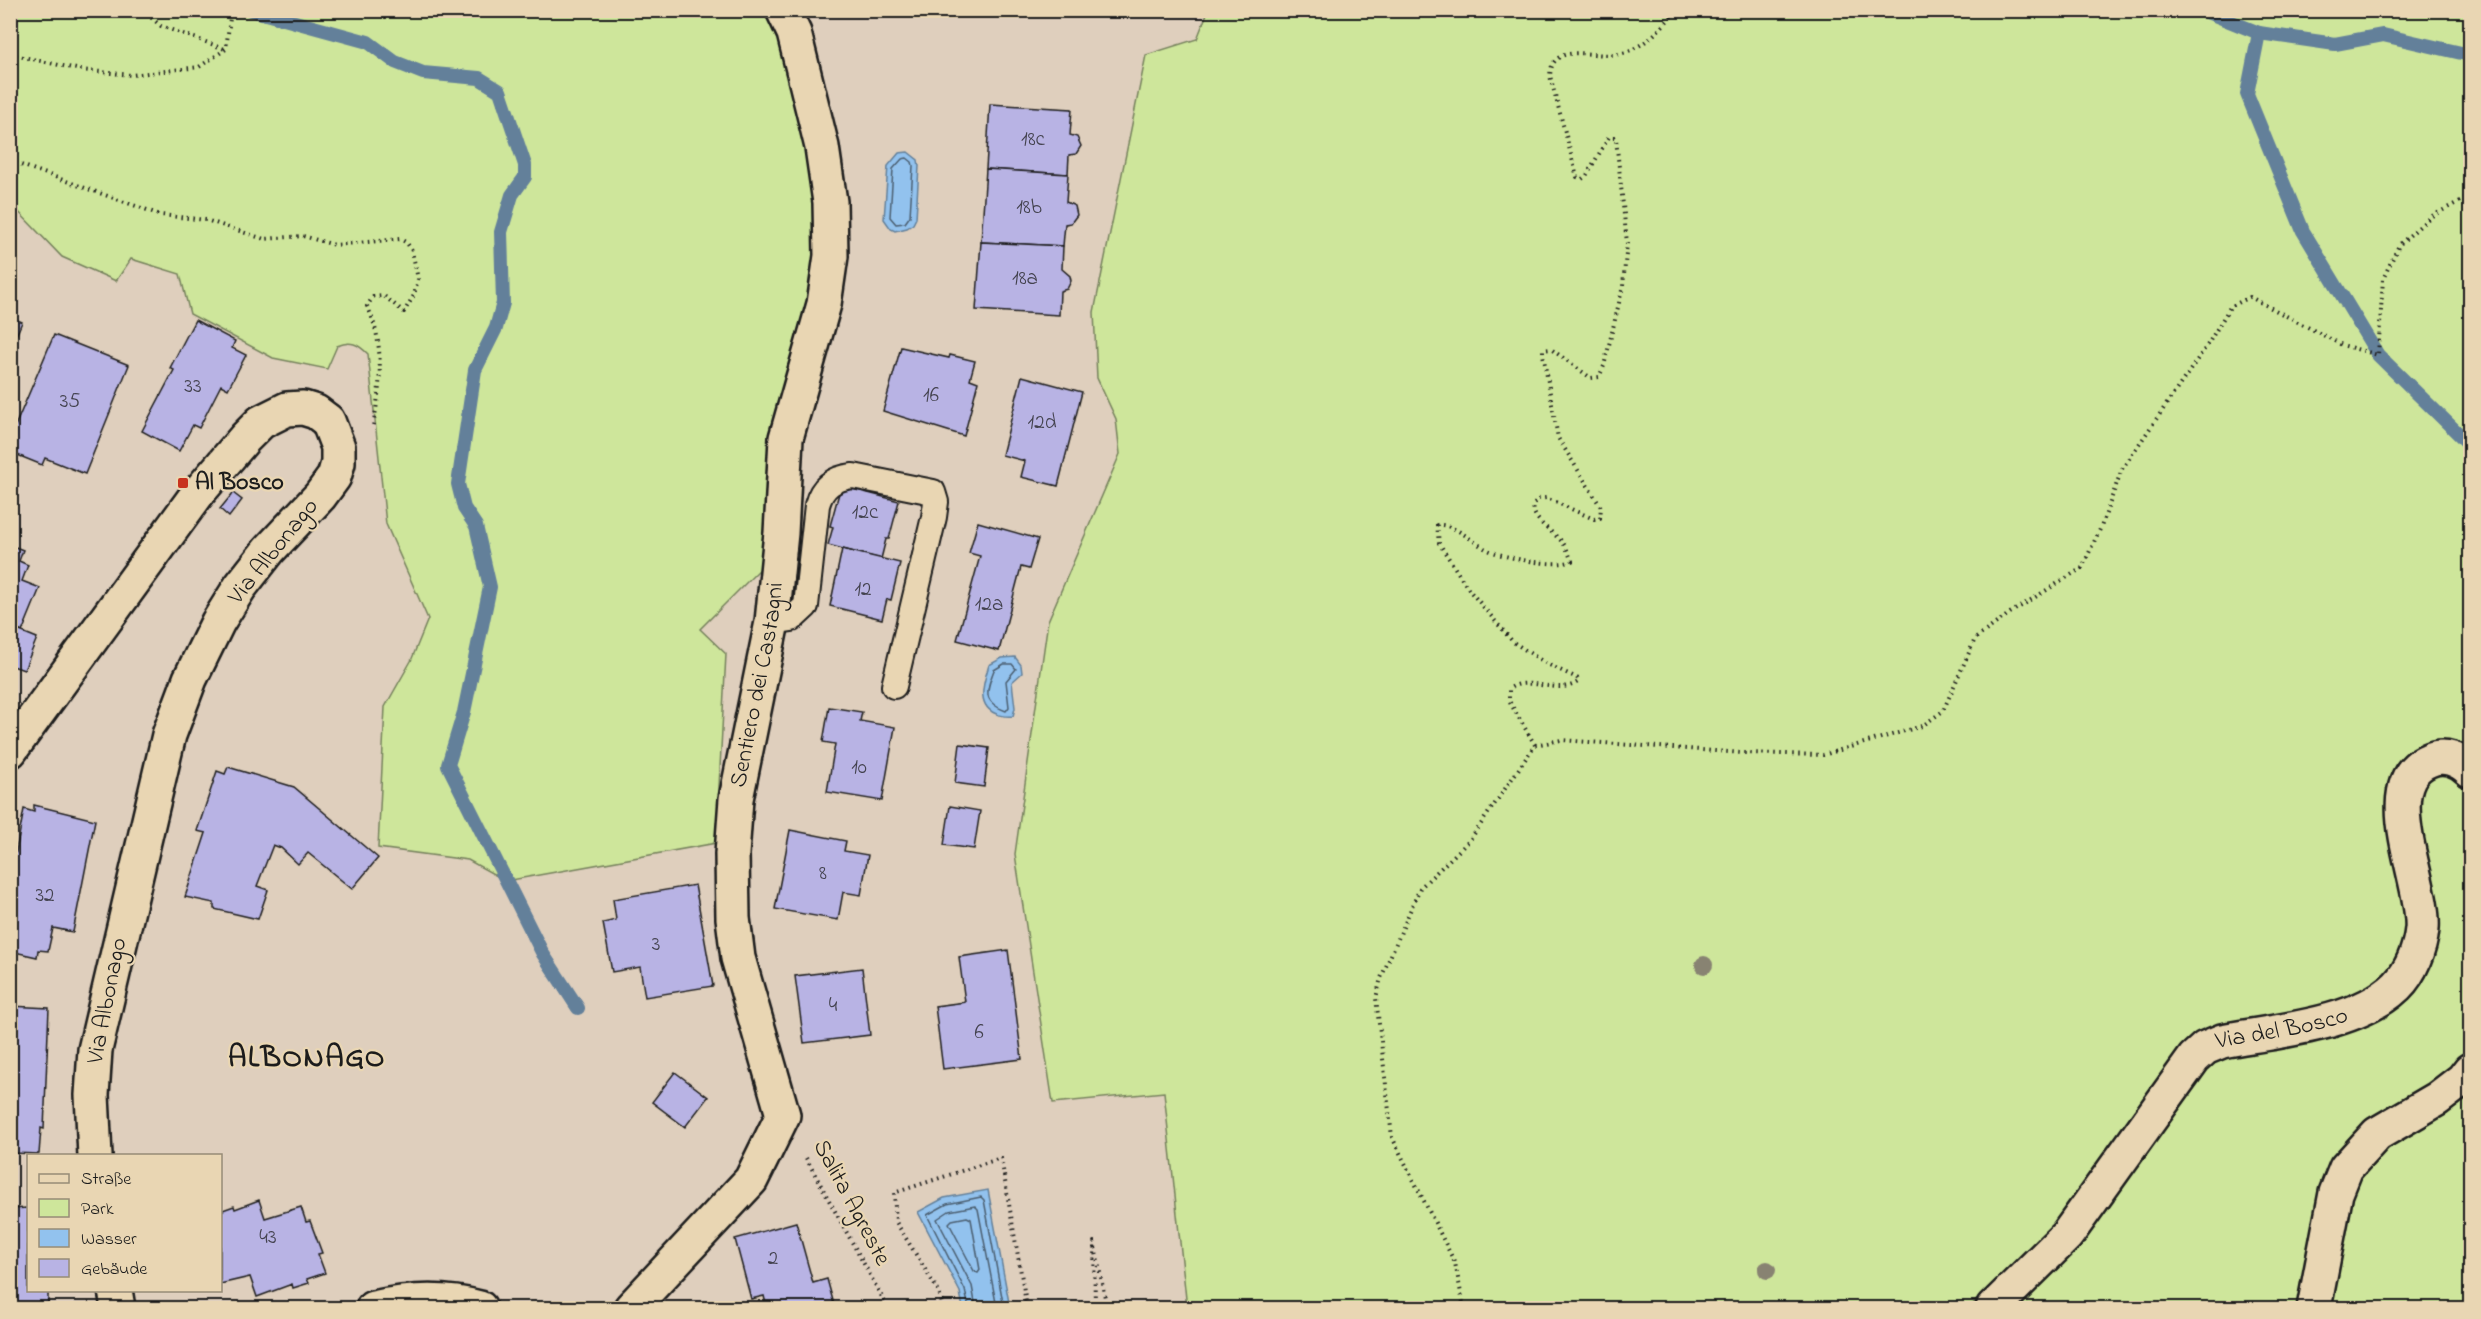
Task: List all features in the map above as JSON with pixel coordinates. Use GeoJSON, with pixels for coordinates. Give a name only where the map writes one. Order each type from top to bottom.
{"type":"FeatureCollection","features":[{"type":"Feature","properties":{"kind":"street","name":"Sentiero dei Castagni"},"geometry":{"type":"LineString","coordinates":[[783,10],[794,33],[822,147],[830,202],[831,256],[824,304],[786,438],[781,532],[772,622],[736,799],[732,854],[733,918],[738,958],[783,1115]]}},
{"type":"Feature","properties":{"kind":"street","name":"Via Albonago"},"geometry":{"type":"LineString","coordinates":[[10,751],[198,494],[245,438],[261,422],[287,410],[303,408],[316,412],[328,422],[338,447],[338,463],[334,477],[320,496],[269,550],[224,613],[190,679],[169,735],[95,1050],[92,1095],[95,1154]]}},
{"type":"Feature","properties":{"kind":"street","name":"Via del Bosco"},"geometry":{"type":"LineString","coordinates":[[1993,1308],[2067,1234],[2194,1058],[2205,1048],[2222,1041],[2341,1018],[2367,1008],[2397,986],[2408,973],[2418,949],[2422,928],[2420,900],[2402,813],[2408,778],[2418,766],[2431,759],[2460,760],[2470,770]]}},
{"type":"Feature","properties":{"kind":"street"},"geometry":{"type":"LineString","coordinates":[[2314,1308],[2336,1193],[2346,1168],[2378,1134],[2437,1099],[2470,1070]]}},
{"type":"Feature","properties":{"kind":"street"},"geometry":{"type":"LineString","coordinates":[[630,1308],[751,1180],[783,1115]]}},
{"type":"Feature","properties":{"kind":"street"},"geometry":{"type":"LineString","coordinates":[[115,1292],[118,1308]]}},
{"type":"Feature","properties":{"kind":"street"},"geometry":{"type":"LineString","coordinates":[[373,1308],[394,1303],[434,1301],[480,1308]]}},
{"type":"Feature","properties":{"kind":"lane"},"geometry":{"type":"LineString","coordinates":[[772,622],[792,619],[806,606],[817,505],[820,493],[829,484],[840,477],[853,476],[942,495],[936,502],[894,686]]}},
{"type":"Feature","properties":{"kind":"path"},"geometry":{"type":"LineString","coordinates":[[142,10],[161,26],[226,49]]}},
{"type":"Feature","properties":{"kind":"path"},"geometry":{"type":"LineString","coordinates":[[10,54],[81,70],[131,75],[199,68],[226,49],[231,10]]}},
{"type":"Feature","properties":{"kind":"path"},"geometry":{"type":"LineString","coordinates":[[1535,745],[1509,701],[1509,689],[1519,684],[1571,686],[1579,681],[1513,642],[1469,590],[1439,543],[1437,525],[1447,526],[1489,550],[1551,565],[1572,561],[1563,543],[1538,519],[1533,511],[1538,499],[1546,498],[1594,519],[1600,518],[1602,512],[1558,438],[1543,354],[1547,348],[1592,378],[1599,377],[1604,366],[1623,286],[1627,243],[1616,139],[1614,136],[1609,137],[1586,176],[1582,179],[1576,177],[1550,76],[1550,65],[1557,57],[1568,53],[1622,54],[1657,34],[1677,10]]}},
{"type":"Feature","properties":{"kind":"path"},"geometry":{"type":"LineString","coordinates":[[10,161],[161,215],[206,220],[264,239],[303,236],[335,245],[393,239],[400,239],[407,243],[412,251],[418,279],[414,295],[404,312],[384,296],[372,297],[367,306],[375,322],[381,386],[373,428]]}},
{"type":"Feature","properties":{"kind":"path"},"geometry":{"type":"LineString","coordinates":[[1464,1308],[1455,1263],[1392,1137],[1376,998],[1381,978],[1420,888],[1470,840],[1535,745],[1561,740],[1743,753],[1823,755],[1922,726],[1943,711],[1975,639],[2010,613],[2082,568],[2101,527],[2122,469],[2208,344],[2230,307],[2250,297],[2342,345],[2378,355],[2382,279],[2399,245],[2430,217],[2470,196]]}},
{"type":"Feature","properties":{"kind":"path","name":"Salita Agreste"},"geometry":{"type":"LineString","coordinates":[[783,1115],[888,1308]]}},
{"type":"Feature","properties":{"kind":"path"},"geometry":{"type":"LineString","coordinates":[[943,1308],[939,1292],[896,1222],[894,1192],[1001,1158],[1027,1308]]}},
{"type":"Feature","properties":{"kind":"path"},"geometry":{"type":"LineString","coordinates":[[1095,1308],[1094,1242],[1107,1308]]}},
{"type":"Feature","properties":{"kind":"green space"},"geometry":{"type":"Polygon","coordinates":[[[10,11],[768,11],[792,72],[816,203],[817,254],[763,566],[700,629],[726,654],[716,843],[506,881],[468,860],[378,848],[385,707],[411,661],[428,619],[386,524],[368,354],[354,344],[346,343],[337,346],[327,369],[273,358],[190,314],[180,274],[131,259],[116,281],[62,257],[11,204],[10,11]]]}},
{"type":"Feature","properties":{"kind":"green space"},"geometry":{"type":"Polygon","coordinates":[[[1208,11],[2470,11],[2470,1308],[1998,1308],[1997,1283],[1968,1308],[1187,1308],[1164,1092],[1053,1103],[1015,854],[1048,621],[1120,454],[1116,419],[1097,378],[1094,312],[1146,55],[1197,39],[1208,11]]]}},
{"type":"Feature","properties":{"kind":"water"},"geometry":{"type":"Polygon","coordinates":[[[908,152],[918,160],[919,166],[916,218],[907,228],[895,231],[884,219],[888,166],[899,153],[908,152]]]}},
{"type":"Feature","properties":{"kind":"water"},"geometry":{"type":"Polygon","coordinates":[[[1015,657],[1021,665],[1022,673],[1012,682],[1015,708],[1013,716],[999,715],[991,711],[984,701],[983,687],[989,665],[1002,658],[1015,657]]]}},
{"type":"Feature","properties":{"kind":"water"},"geometry":{"type":"Polygon","coordinates":[[[988,1190],[1010,1308],[963,1308],[960,1292],[918,1212],[944,1198],[988,1190]]]}},
{"type":"Feature","properties":{"kind":"building"},"geometry":{"type":"Polygon","coordinates":[[[990,104],[1072,109],[1070,135],[1077,137],[1081,146],[1076,154],[1069,155],[1068,174],[986,169],[990,104]]]}},
{"type":"Feature","properties":{"kind":"building"},"geometry":{"type":"Polygon","coordinates":[[[986,169],[1068,174],[1066,202],[1075,206],[1077,215],[1071,223],[1065,224],[1063,246],[981,242],[986,169]]]}},
{"type":"Feature","properties":{"kind":"building"},"geometry":{"type":"Polygon","coordinates":[[[981,242],[1063,246],[1062,269],[1070,276],[1071,281],[1067,289],[1060,291],[1059,315],[976,310],[981,242]]]}},
{"type":"Feature","properties":{"kind":"building"},"geometry":{"type":"Polygon","coordinates":[[[10,317],[22,322],[10,350],[10,317]]]}},
{"type":"Feature","properties":{"kind":"building"},"geometry":{"type":"Polygon","coordinates":[[[195,320],[235,341],[232,348],[246,355],[228,389],[221,385],[199,428],[193,425],[179,451],[142,431],[174,370],[170,368],[195,320]]]}},
{"type":"Feature","properties":{"kind":"building"},"geometry":{"type":"Polygon","coordinates":[[[54,335],[129,365],[85,474],[45,458],[42,465],[10,452],[10,438],[54,335]]]}},
{"type":"Feature","properties":{"kind":"building"},"geometry":{"type":"Polygon","coordinates":[[[901,347],[949,358],[950,355],[975,361],[970,379],[978,382],[964,436],[883,411],[901,347]]]}},
{"type":"Feature","properties":{"kind":"building"},"geometry":{"type":"Polygon","coordinates":[[[1022,376],[1082,392],[1058,486],[1021,477],[1025,461],[1002,455],[1022,376]]]}},
{"type":"Feature","properties":{"kind":"building"},"geometry":{"type":"Polygon","coordinates":[[[841,486],[899,501],[881,559],[828,545],[833,527],[830,526],[841,486]]]}},
{"type":"Feature","properties":{"kind":"building"},"geometry":{"type":"Polygon","coordinates":[[[233,493],[242,500],[229,517],[220,509],[233,493]]]}},
{"type":"Feature","properties":{"kind":"building"},"geometry":{"type":"Polygon","coordinates":[[[978,522],[1038,539],[1029,569],[1021,567],[999,651],[957,640],[980,556],[969,553],[978,522]]]}},
{"type":"Feature","properties":{"kind":"building"},"geometry":{"type":"Polygon","coordinates":[[[10,545],[23,550],[19,561],[28,565],[22,581],[40,588],[22,632],[10,627],[10,545]]]}},
{"type":"Feature","properties":{"kind":"building"},"geometry":{"type":"Polygon","coordinates":[[[842,549],[900,563],[891,600],[887,599],[882,619],[830,606],[842,549]]]}},
{"type":"Feature","properties":{"kind":"building"},"geometry":{"type":"Polygon","coordinates":[[[10,627],[37,638],[24,670],[10,665],[10,627]]]}},
{"type":"Feature","properties":{"kind":"building"},"geometry":{"type":"Polygon","coordinates":[[[829,707],[862,712],[860,721],[895,727],[882,801],[827,792],[835,744],[823,742],[829,707]]]}},
{"type":"Feature","properties":{"kind":"building"},"geometry":{"type":"Polygon","coordinates":[[[960,744],[989,748],[984,787],[955,783],[960,744]]]}},
{"type":"Feature","properties":{"kind":"building"},"geometry":{"type":"Polygon","coordinates":[[[228,767],[294,787],[378,858],[352,889],[308,853],[298,864],[281,848],[273,845],[257,886],[268,890],[258,919],[214,909],[214,903],[185,897],[206,833],[197,831],[217,771],[225,774],[228,767]]]}},
{"type":"Feature","properties":{"kind":"building"},"geometry":{"type":"Polygon","coordinates":[[[34,805],[95,820],[73,932],[53,928],[48,951],[38,950],[37,957],[10,951],[10,863],[16,852],[24,809],[34,812],[34,805]]]}},
{"type":"Feature","properties":{"kind":"building"},"geometry":{"type":"Polygon","coordinates":[[[950,806],[980,811],[974,849],[944,845],[950,806]]]}},
{"type":"Feature","properties":{"kind":"building"},"geometry":{"type":"Polygon","coordinates":[[[790,830],[846,841],[844,851],[868,855],[861,895],[843,892],[838,920],[775,909],[790,830]]]}},
{"type":"Feature","properties":{"kind":"building"},"geometry":{"type":"Polygon","coordinates":[[[695,885],[713,986],[645,997],[640,967],[612,972],[603,923],[616,920],[613,899],[695,885]]]}},
{"type":"Feature","properties":{"kind":"building"},"geometry":{"type":"Polygon","coordinates":[[[1008,950],[1022,1059],[943,1069],[935,1006],[965,1002],[959,957],[1008,950]]]}},
{"type":"Feature","properties":{"kind":"building"},"geometry":{"type":"Polygon","coordinates":[[[862,968],[870,1035],[804,1043],[795,976],[862,968]]]}},
{"type":"Feature","properties":{"kind":"building"},"geometry":{"type":"Polygon","coordinates":[[[10,1006],[49,1008],[44,1129],[41,1128],[39,1154],[12,1153],[10,1155],[10,1006]]]}},
{"type":"Feature","properties":{"kind":"building"},"geometry":{"type":"Polygon","coordinates":[[[675,1072],[708,1097],[685,1127],[652,1102],[675,1072]]]}},
{"type":"Feature","properties":{"kind":"building"},"geometry":{"type":"Polygon","coordinates":[[[259,1200],[265,1218],[301,1207],[306,1222],[310,1221],[322,1253],[318,1254],[325,1273],[307,1279],[309,1283],[293,1288],[292,1284],[257,1297],[250,1277],[222,1284],[222,1210],[234,1206],[235,1209],[259,1200]]]}},
{"type":"Feature","properties":{"kind":"building"},"geometry":{"type":"Polygon","coordinates":[[[27,1208],[27,1292],[48,1292],[48,1308],[10,1308],[10,1209],[27,1208]]]}},
{"type":"Feature","properties":{"kind":"building"},"geometry":{"type":"Polygon","coordinates":[[[796,1222],[813,1283],[827,1279],[835,1308],[767,1308],[764,1296],[751,1299],[735,1239],[796,1222]]]}},
{"type":"Feature","properties":{"kind":"waterway"},"geometry":{"type":"LineString","coordinates":[[251,10],[368,42],[395,62],[423,73],[479,78],[500,91],[525,165],[525,177],[512,195],[501,232],[503,303],[496,328],[475,370],[458,484],[464,508],[476,526],[490,587],[464,712],[448,765],[543,954],[578,1008]]}},
{"type":"Feature","properties":{"kind":"waterway"},"geometry":{"type":"LineString","coordinates":[[2202,10],[2259,33],[2247,94],[2303,231],[2378,355],[2470,445]]}},
{"type":"Feature","properties":{"kind":"waterway"},"geometry":{"type":"LineString","coordinates":[[2259,33],[2335,44],[2383,35],[2470,55]]}},
{"type":"Feature","properties":{"kind":"place","name":"Al Bosco"},"geometry":{"type":"Point","coordinates":[183,483]}},
{"type":"Feature","properties":{"kind":"district","name":"ALBONAGO"},"geometry":{"type":"Point","coordinates":[307,1059]}}]}
